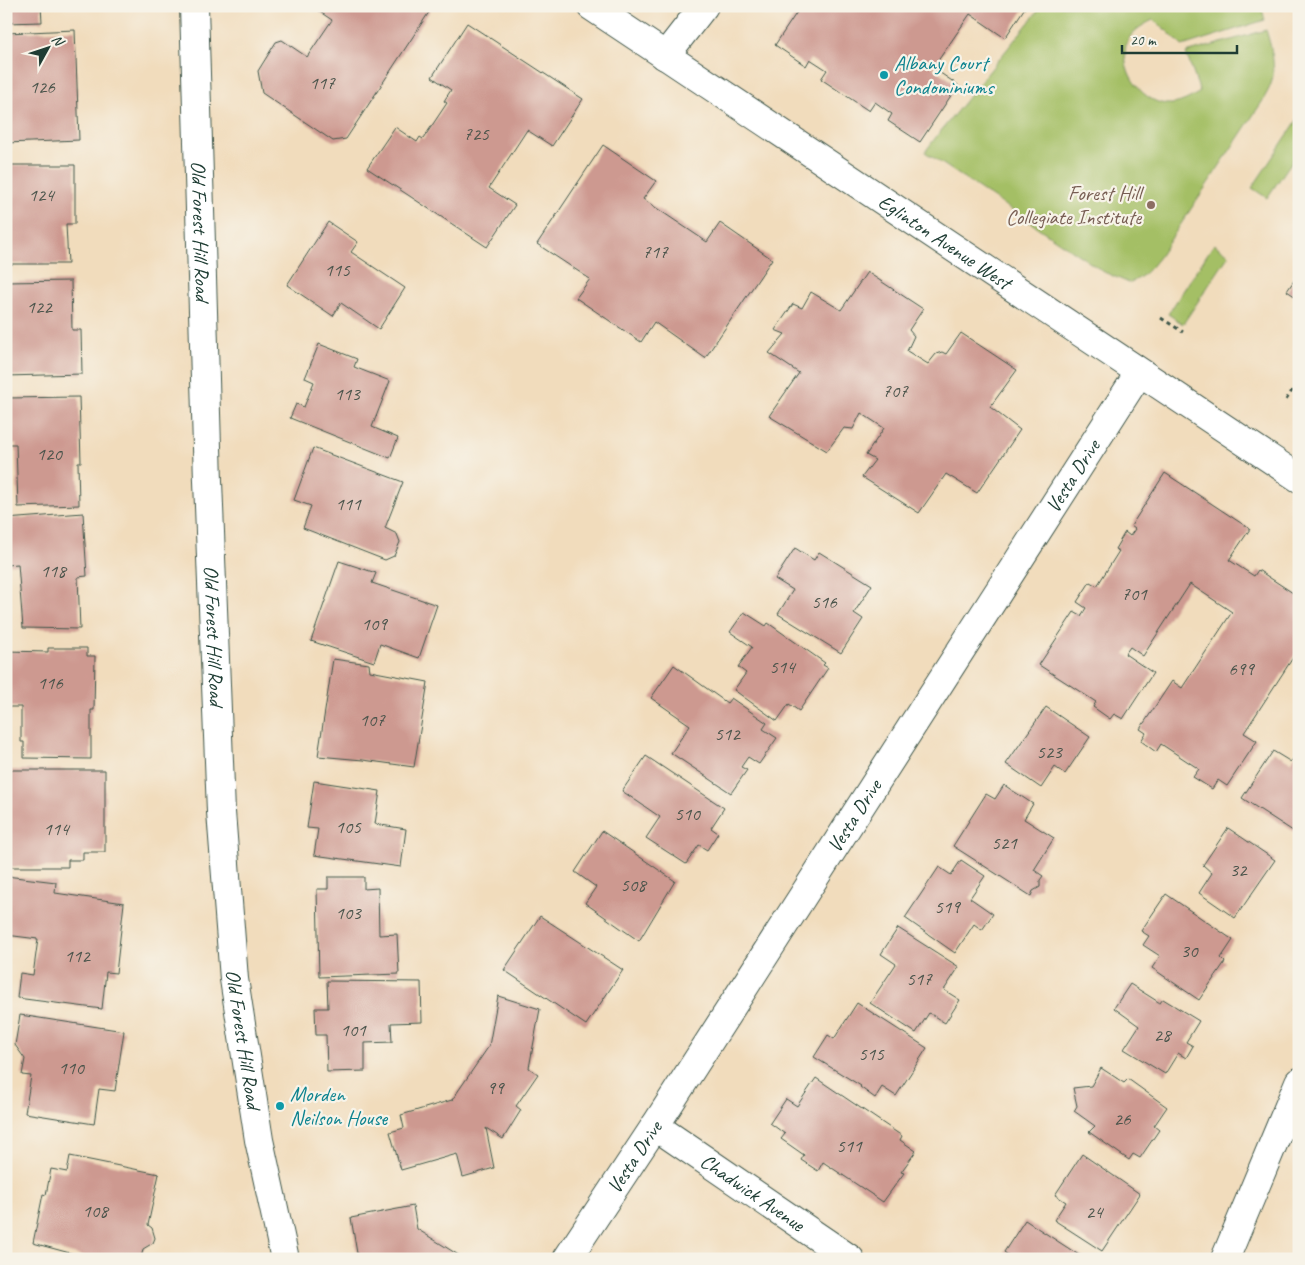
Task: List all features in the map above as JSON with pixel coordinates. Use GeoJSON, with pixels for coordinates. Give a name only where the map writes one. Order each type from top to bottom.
{"type":"FeatureCollection","features":[{"type":"Feature","properties":{"kind":"street","name":"Old Forest Hill Road"},"geometry":{"type":"LineString","coordinates":[[194,6],[208,482],[221,812],[234,979],[259,1140],[285,1259]]}},
{"type":"Feature","properties":{"kind":"street","name":"Eglinton Avenue West"},"geometry":{"type":"LineString","coordinates":[[590,6],[1299,478]]}},
{"type":"Feature","properties":{"kind":"street"},"geometry":{"type":"LineString","coordinates":[[665,56],[704,6]]}},
{"type":"Feature","properties":{"kind":"street","name":"Vesta Drive"},"geometry":{"type":"LineString","coordinates":[[567,1259],[655,1126],[1139,372]]}},
{"type":"Feature","properties":{"kind":"street"},"geometry":{"type":"LineString","coordinates":[[1224,1259],[1299,1082]]}},
{"type":"Feature","properties":{"kind":"street","name":"Chadwick Avenue"},"geometry":{"type":"LineString","coordinates":[[655,1126],[850,1259]]}},
{"type":"Feature","properties":{"kind":"path"},"geometry":{"type":"LineString","coordinates":[[1161,318],[1183,332]]}},
{"type":"Feature","properties":{"kind":"path"},"geometry":{"type":"LineString","coordinates":[[1286,400],[1299,380]]}},
{"type":"Feature","properties":{"kind":"green space","name":"Forest Hill Collegiate Institute"},"geometry":{"type":"Polygon","coordinates":[[[1042,6],[1261,6],[1265,20],[1182,46],[1153,20],[1137,30],[1130,37],[1126,45],[1127,66],[1136,85],[1152,99],[1162,103],[1172,104],[1179,102],[1200,92],[1186,53],[1266,30],[1273,64],[1271,84],[1262,102],[1159,257],[1149,269],[1129,283],[1104,272],[925,152],[1042,6]]]}},
{"type":"Feature","properties":{"kind":"green space"},"geometry":{"type":"Polygon","coordinates":[[[1298,119],[1299,151],[1267,198],[1252,188],[1298,119]]]}},
{"type":"Feature","properties":{"kind":"green space"},"geometry":{"type":"Polygon","coordinates":[[[1214,244],[1229,255],[1183,324],[1168,314],[1214,244]]]}},
{"type":"Feature","properties":{"kind":"building"},"geometry":{"type":"Polygon","coordinates":[[[6,6],[41,6],[42,22],[6,23],[6,6]]]}},
{"type":"Feature","properties":{"kind":"building"},"geometry":{"type":"Polygon","coordinates":[[[311,6],[433,6],[346,139],[333,141],[262,93],[258,71],[276,42],[282,40],[307,57],[332,20],[311,6]]]}},
{"type":"Feature","properties":{"kind":"building","name":"Albany Court Condominiums"},"geometry":{"type":"Polygon","coordinates":[[[801,6],[1026,6],[1005,38],[970,14],[933,68],[958,85],[920,142],[888,121],[892,114],[875,102],[869,111],[821,79],[827,70],[810,59],[806,66],[775,45],[801,6]]]}},
{"type":"Feature","properties":{"kind":"building"},"geometry":{"type":"Polygon","coordinates":[[[467,23],[583,99],[552,146],[527,130],[489,188],[515,205],[487,247],[367,168],[395,127],[417,142],[420,137],[423,139],[447,103],[444,101],[451,90],[432,77],[467,23]]]}},
{"type":"Feature","properties":{"kind":"building"},"geometry":{"type":"Polygon","coordinates":[[[75,30],[79,140],[6,143],[6,33],[75,30]]]}},
{"type":"Feature","properties":{"kind":"building"},"geometry":{"type":"Polygon","coordinates":[[[603,145],[656,181],[643,199],[707,242],[720,223],[772,259],[705,358],[654,322],[641,342],[576,298],[590,279],[537,244],[603,145]]]}},
{"type":"Feature","properties":{"kind":"building"},"geometry":{"type":"Polygon","coordinates":[[[6,165],[75,165],[75,224],[66,224],[68,264],[8,264],[6,165]]]}},
{"type":"Feature","properties":{"kind":"building"},"geometry":{"type":"Polygon","coordinates":[[[328,222],[358,242],[351,252],[405,288],[379,329],[341,303],[333,316],[287,285],[328,222]]]}},
{"type":"Feature","properties":{"kind":"building"},"geometry":{"type":"Polygon","coordinates":[[[867,272],[923,309],[909,330],[914,336],[907,351],[928,364],[936,354],[942,352],[946,354],[961,333],[1017,370],[990,407],[1020,430],[977,493],[946,474],[919,513],[862,477],[875,460],[866,455],[884,428],[861,413],[853,429],[844,428],[827,451],[769,416],[799,373],[769,353],[785,334],[775,330],[793,304],[802,308],[811,292],[841,310],[867,272]]]}},
{"type":"Feature","properties":{"kind":"building"},"geometry":{"type":"Polygon","coordinates":[[[1299,273],[1299,299],[1287,291],[1299,273]]]}},
{"type":"Feature","properties":{"kind":"building"},"geometry":{"type":"Polygon","coordinates":[[[71,281],[72,330],[81,330],[82,374],[6,376],[6,282],[71,281]]]}},
{"type":"Feature","properties":{"kind":"building"},"geometry":{"type":"Polygon","coordinates":[[[319,344],[357,359],[354,367],[390,381],[372,427],[398,438],[390,458],[290,418],[296,404],[304,407],[314,382],[305,378],[319,344]]]}},
{"type":"Feature","properties":{"kind":"building"},"geometry":{"type":"Polygon","coordinates":[[[79,397],[81,462],[78,462],[79,505],[18,507],[16,444],[6,444],[6,398],[79,397]]]}},
{"type":"Feature","properties":{"kind":"building"},"geometry":{"type":"Polygon","coordinates":[[[313,448],[403,482],[385,528],[397,534],[400,542],[394,556],[385,560],[303,528],[311,506],[294,500],[313,448]]]}},
{"type":"Feature","properties":{"kind":"building"},"geometry":{"type":"Polygon","coordinates":[[[1165,473],[1250,529],[1229,560],[1254,576],[1258,570],[1299,597],[1299,655],[1296,653],[1244,733],[1257,741],[1227,786],[1218,780],[1212,789],[1193,777],[1199,769],[1161,744],[1156,752],[1141,741],[1146,733],[1140,729],[1172,681],[1182,688],[1232,612],[1190,584],[1143,656],[1130,647],[1125,654],[1153,673],[1123,719],[1114,714],[1110,719],[1093,707],[1096,702],[1039,665],[1074,612],[1081,616],[1086,608],[1077,602],[1090,582],[1097,586],[1119,551],[1115,549],[1125,532],[1130,536],[1135,529],[1131,526],[1165,473]]]}},
{"type":"Feature","properties":{"kind":"building"},"geometry":{"type":"Polygon","coordinates":[[[83,513],[87,576],[78,577],[80,629],[23,628],[18,564],[6,565],[6,519],[83,513]]]}},
{"type":"Feature","properties":{"kind":"building"},"geometry":{"type":"Polygon","coordinates":[[[795,548],[814,560],[819,552],[872,585],[854,613],[863,619],[841,653],[778,614],[793,590],[775,579],[795,548]]]}},
{"type":"Feature","properties":{"kind":"building"},"geometry":{"type":"Polygon","coordinates":[[[339,561],[376,573],[372,583],[437,605],[419,658],[380,644],[374,662],[311,641],[339,561]]]}},
{"type":"Feature","properties":{"kind":"building"},"geometry":{"type":"Polygon","coordinates":[[[744,612],[766,626],[768,623],[825,663],[823,665],[828,668],[799,711],[789,704],[777,721],[734,690],[746,673],[738,667],[752,647],[730,632],[744,612]]]}},
{"type":"Feature","properties":{"kind":"building"},"geometry":{"type":"Polygon","coordinates":[[[48,648],[87,648],[87,656],[95,656],[94,710],[91,710],[91,759],[24,758],[24,742],[21,742],[21,707],[6,707],[6,651],[48,652],[48,648]]]}},
{"type":"Feature","properties":{"kind":"building"},"geometry":{"type":"Polygon","coordinates":[[[333,659],[369,664],[370,671],[428,682],[414,767],[318,756],[333,659]]]}},
{"type":"Feature","properties":{"kind":"building"},"geometry":{"type":"Polygon","coordinates":[[[674,665],[727,703],[731,698],[767,723],[763,729],[777,738],[759,764],[748,757],[741,767],[747,770],[731,793],[671,753],[690,725],[651,698],[674,665]]]}},
{"type":"Feature","properties":{"kind":"building"},"geometry":{"type":"Polygon","coordinates":[[[1046,707],[1090,737],[1065,774],[1055,767],[1041,788],[1006,764],[1046,707]]]}},
{"type":"Feature","properties":{"kind":"building"},"geometry":{"type":"Polygon","coordinates":[[[1299,750],[1299,835],[1242,798],[1273,751],[1291,762],[1299,750]]]}},
{"type":"Feature","properties":{"kind":"building"},"geometry":{"type":"Polygon","coordinates":[[[646,756],[724,808],[711,828],[718,833],[707,850],[699,845],[686,864],[646,838],[660,817],[622,791],[646,756]]]}},
{"type":"Feature","properties":{"kind":"building"},"geometry":{"type":"Polygon","coordinates":[[[7,770],[105,770],[105,852],[83,852],[83,860],[68,860],[68,867],[6,867],[7,770]]]}},
{"type":"Feature","properties":{"kind":"building"},"geometry":{"type":"Polygon","coordinates":[[[314,781],[380,791],[375,824],[406,829],[401,867],[314,855],[318,829],[307,828],[314,781]]]}},
{"type":"Feature","properties":{"kind":"building"},"geometry":{"type":"Polygon","coordinates":[[[1004,785],[1033,804],[1024,819],[1054,838],[1034,870],[1043,876],[1040,880],[1040,887],[1033,891],[1031,896],[953,846],[986,794],[995,799],[1004,785]]]}},
{"type":"Feature","properties":{"kind":"building"},"geometry":{"type":"Polygon","coordinates":[[[1228,828],[1275,860],[1235,918],[1199,893],[1212,873],[1203,865],[1228,828]]]}},
{"type":"Feature","properties":{"kind":"building"},"geometry":{"type":"Polygon","coordinates":[[[602,831],[675,881],[639,941],[585,903],[596,887],[575,872],[602,831]]]}},
{"type":"Feature","properties":{"kind":"building"},"geometry":{"type":"Polygon","coordinates":[[[961,860],[985,876],[970,898],[993,914],[982,930],[974,924],[955,953],[905,918],[939,867],[951,875],[961,860]]]}},
{"type":"Feature","properties":{"kind":"building"},"geometry":{"type":"Polygon","coordinates":[[[6,876],[56,882],[55,893],[124,903],[116,973],[106,972],[102,1009],[17,998],[20,973],[33,975],[38,939],[6,935],[6,876]]]}},
{"type":"Feature","properties":{"kind":"building"},"geometry":{"type":"Polygon","coordinates":[[[328,877],[364,877],[364,889],[378,888],[379,935],[397,934],[399,974],[319,977],[317,889],[328,889],[328,877]]]}},
{"type":"Feature","properties":{"kind":"building"},"geometry":{"type":"Polygon","coordinates":[[[1166,894],[1233,940],[1221,958],[1225,962],[1199,1000],[1152,968],[1160,956],[1143,945],[1149,936],[1141,931],[1166,894]]]}},
{"type":"Feature","properties":{"kind":"building"},"geometry":{"type":"Polygon","coordinates":[[[540,916],[623,970],[586,1025],[504,970],[540,916]]]}},
{"type":"Feature","properties":{"kind":"building"},"geometry":{"type":"Polygon","coordinates":[[[898,928],[959,967],[944,990],[960,1000],[945,1023],[929,1013],[916,1033],[870,1003],[896,964],[881,954],[898,928]]]}},
{"type":"Feature","properties":{"kind":"building"},"geometry":{"type":"Polygon","coordinates":[[[327,981],[421,982],[422,1022],[391,1023],[392,1042],[365,1043],[365,1071],[327,1072],[326,1035],[316,1035],[315,1008],[328,1008],[327,981]]]}},
{"type":"Feature","properties":{"kind":"building"},"geometry":{"type":"Polygon","coordinates":[[[1130,984],[1160,1003],[1163,999],[1199,1021],[1186,1042],[1193,1046],[1186,1058],[1178,1053],[1165,1074],[1124,1049],[1139,1026],[1114,1008],[1130,984]]]}},
{"type":"Feature","properties":{"kind":"building"},"geometry":{"type":"Polygon","coordinates":[[[498,996],[540,1009],[529,1068],[538,1074],[516,1106],[521,1110],[503,1139],[486,1128],[494,1168],[463,1177],[457,1154],[401,1170],[390,1132],[404,1128],[401,1115],[452,1100],[489,1046],[498,996]]]}},
{"type":"Feature","properties":{"kind":"building"},"geometry":{"type":"Polygon","coordinates":[[[857,1003],[927,1048],[896,1096],[882,1087],[875,1098],[861,1086],[814,1057],[828,1035],[834,1039],[857,1003]]]}},
{"type":"Feature","properties":{"kind":"building"},"geometry":{"type":"Polygon","coordinates":[[[20,1015],[124,1031],[115,1091],[99,1089],[94,1124],[25,1113],[31,1076],[22,1075],[25,1059],[15,1045],[20,1015]]]}},
{"type":"Feature","properties":{"kind":"building"},"geometry":{"type":"Polygon","coordinates":[[[1101,1068],[1124,1083],[1128,1079],[1167,1107],[1154,1126],[1159,1130],[1140,1158],[1133,1154],[1129,1160],[1089,1132],[1095,1126],[1074,1111],[1077,1106],[1073,1088],[1091,1086],[1101,1068]]]}},
{"type":"Feature","properties":{"kind":"building"},"geometry":{"type":"Polygon","coordinates":[[[816,1078],[902,1136],[900,1140],[916,1151],[901,1172],[904,1173],[883,1202],[823,1162],[818,1171],[801,1160],[804,1155],[781,1139],[785,1134],[770,1123],[786,1099],[797,1106],[816,1078]]]}},
{"type":"Feature","properties":{"kind":"building"},"geometry":{"type":"Polygon","coordinates":[[[1082,1154],[1140,1194],[1102,1251],[1054,1220],[1066,1202],[1055,1195],[1082,1154]]]}},
{"type":"Feature","properties":{"kind":"building"},"geometry":{"type":"Polygon","coordinates":[[[70,1156],[159,1174],[148,1225],[152,1228],[155,1238],[153,1243],[143,1249],[141,1259],[92,1259],[33,1243],[43,1194],[46,1195],[51,1169],[67,1172],[70,1156]]]}},
{"type":"Feature","properties":{"kind":"building"},"geometry":{"type":"Polygon","coordinates":[[[413,1206],[417,1229],[460,1256],[459,1259],[358,1259],[351,1218],[413,1206]]]}},
{"type":"Feature","properties":{"kind":"building"},"geometry":{"type":"Polygon","coordinates":[[[1025,1220],[1085,1259],[1013,1259],[1004,1252],[1025,1220]]]}},
{"type":"Feature","properties":{"kind":"building"},"geometry":{"type":"Polygon","coordinates":[[[6,1253],[16,1259],[6,1259],[6,1253]]]}},
{"type":"Feature","properties":{"kind":"place","name":"Albany Court Condominiums"},"geometry":{"type":"Point","coordinates":[884,75]}},
{"type":"Feature","properties":{"kind":"place","name":"Forest Hill Collegiate Institute"},"geometry":{"type":"Point","coordinates":[1151,205]}},
{"type":"Feature","properties":{"kind":"place","name":"Morden Neilson House"},"geometry":{"type":"Point","coordinates":[280,1106]}}]}
